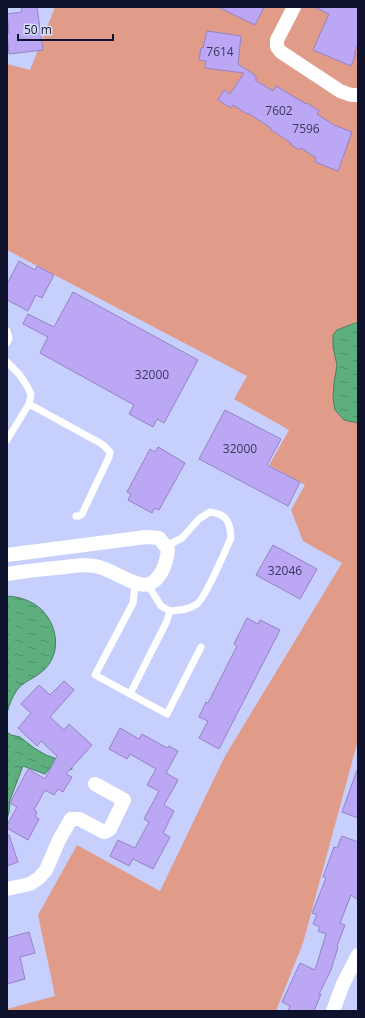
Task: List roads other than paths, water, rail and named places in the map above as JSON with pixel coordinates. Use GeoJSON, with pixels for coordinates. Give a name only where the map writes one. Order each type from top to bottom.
{"type":"FeatureCollection","features":[{"type":"Feature","properties":{"kind":"street"},"geometry":{"type":"LineString","coordinates":[[294,7],[277,40],[277,47],[281,52],[340,91],[351,95],[358,95]]}},
{"type":"Feature","properties":{"kind":"street"},"geometry":{"type":"LineString","coordinates":[[7,555],[146,537],[159,538],[168,549],[167,560],[157,579],[142,585],[109,570],[95,566],[80,565],[7,574]]}},
{"type":"Feature","properties":{"kind":"street"},"geometry":{"type":"LineString","coordinates":[[7,889],[30,884],[39,878],[46,870],[59,840],[71,819],[79,819],[104,832],[110,829],[124,800],[94,784]]}},
{"type":"Feature","properties":{"kind":"street"},"geometry":{"type":"LineString","coordinates":[[333,1011],[358,955]]}},
{"type":"Feature","properties":{"kind":"lane"},"geometry":{"type":"LineString","coordinates":[[7,331],[9,338],[7,343]]}},
{"type":"Feature","properties":{"kind":"lane"},"geometry":{"type":"LineString","coordinates":[[7,362],[19,374],[31,394],[29,404],[7,440]]}},
{"type":"Feature","properties":{"kind":"lane"},"geometry":{"type":"LineString","coordinates":[[29,404],[102,444],[110,452],[82,514],[76,516]]}},
{"type":"Feature","properties":{"kind":"lane"},"geometry":{"type":"LineString","coordinates":[[166,546],[182,538],[199,519],[210,512],[218,513],[225,517],[230,528],[231,538],[198,603],[187,610],[170,611],[161,606],[142,585],[95,675],[167,714],[201,647]]}},
{"type":"Feature","properties":{"kind":"lane"},"geometry":{"type":"LineString","coordinates":[[130,694],[166,623],[170,611]]}},
{"type":"Feature","properties":{"kind":"water"},"geometry":{"type":"Polygon","coordinates":[[[358,322],[358,423],[344,420],[335,410],[333,398],[337,365],[333,347],[333,335],[337,330],[358,322]]]}},
{"type":"Feature","properties":{"kind":"water"},"geometry":{"type":"Polygon","coordinates":[[[7,596],[24,599],[35,604],[43,611],[51,623],[54,631],[55,647],[51,662],[39,674],[24,683],[19,688],[12,698],[7,713],[7,596]]]}},
{"type":"Feature","properties":{"kind":"water"},"geometry":{"type":"Polygon","coordinates":[[[7,732],[11,735],[20,737],[46,755],[71,764],[72,769],[66,771],[53,764],[45,774],[23,766],[10,800],[7,819],[7,732]]]}}]}
